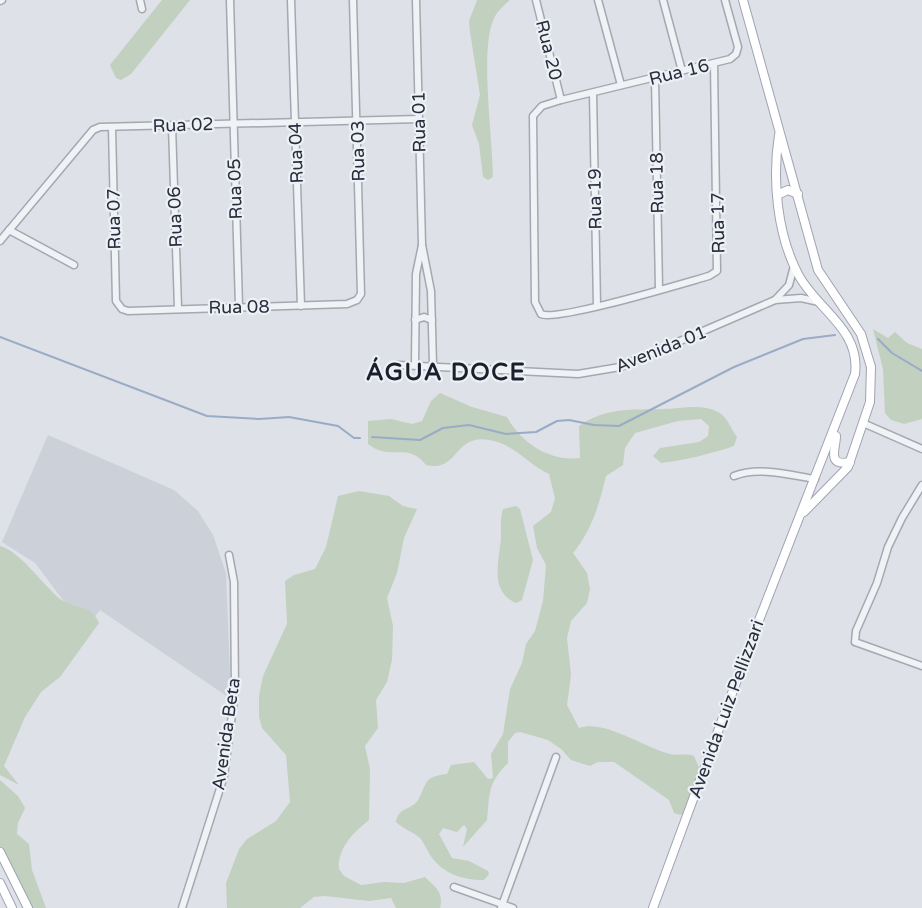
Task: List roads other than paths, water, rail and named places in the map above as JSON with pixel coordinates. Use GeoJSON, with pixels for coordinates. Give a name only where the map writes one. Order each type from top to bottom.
{"type":"FeatureCollection","features":[{"type":"Feature","properties":{"kind":"main road","name":"Avenida Luiz Pellizzari"},"geometry":{"type":"LineString","coordinates":[[743,0],[779,135],[821,276],[851,316],[866,344],[873,382],[850,462],[842,475],[803,513]]}},
{"type":"Feature","properties":{"kind":"main road","name":"Avenida Luiz Pellizzari"},"geometry":{"type":"LineString","coordinates":[[653,908],[756,628],[803,513],[852,383],[855,358],[851,343],[837,319],[805,286],[794,265],[777,195],[779,135]]}},
{"type":"Feature","properties":{"kind":"main road"},"geometry":{"type":"LineString","coordinates":[[777,195],[788,190],[798,194]]}},
{"type":"Feature","properties":{"kind":"main road"},"geometry":{"type":"LineString","coordinates":[[834,432],[834,458],[841,462],[850,462]]}},
{"type":"Feature","properties":{"kind":"main road"},"geometry":{"type":"LineString","coordinates":[[0,852],[28,908]]}},
{"type":"Feature","properties":{"kind":"main road"},"geometry":{"type":"LineString","coordinates":[[0,883],[12,908]]}},
{"type":"Feature","properties":{"kind":"street"},"geometry":{"type":"LineString","coordinates":[[140,0],[142,9]]}},
{"type":"Feature","properties":{"kind":"street","name":"Rua 05"},"geometry":{"type":"LineString","coordinates":[[230,0],[239,306]]}},
{"type":"Feature","properties":{"kind":"street","name":"Rua 04"},"geometry":{"type":"LineString","coordinates":[[291,0],[301,306]]}},
{"type":"Feature","properties":{"kind":"street","name":"Rua 03"},"geometry":{"type":"LineString","coordinates":[[353,0],[361,294],[357,300]]}},
{"type":"Feature","properties":{"kind":"street","name":"Rua 01"},"geometry":{"type":"LineString","coordinates":[[416,0],[422,244]]}},
{"type":"Feature","properties":{"kind":"street","name":"Rua 20"},"geometry":{"type":"LineString","coordinates":[[536,0],[561,100]]}},
{"type":"Feature","properties":{"kind":"street"},"geometry":{"type":"LineString","coordinates":[[598,0],[621,86]]}},
{"type":"Feature","properties":{"kind":"street"},"geometry":{"type":"LineString","coordinates":[[663,0],[682,71]]}},
{"type":"Feature","properties":{"kind":"street","name":"Rua 16"},"geometry":{"type":"LineString","coordinates":[[541,314],[535,302],[533,116],[542,106],[561,100],[714,63],[736,54],[738,47],[725,0]]}},
{"type":"Feature","properties":{"kind":"street","name":"Rua 17"},"geometry":{"type":"LineString","coordinates":[[541,314],[551,316],[597,306],[710,276],[717,271],[714,63]]}},
{"type":"Feature","properties":{"kind":"street","name":"Rua 18"},"geometry":{"type":"LineString","coordinates":[[655,78],[658,289]]}},
{"type":"Feature","properties":{"kind":"street","name":"Rua 19"},"geometry":{"type":"LineString","coordinates":[[593,93],[597,306]]}},
{"type":"Feature","properties":{"kind":"street","name":"Rua 02"},"geometry":{"type":"LineString","coordinates":[[0,241],[93,129],[295,120],[419,119]]}},
{"type":"Feature","properties":{"kind":"street","name":"Rua 06"},"geometry":{"type":"LineString","coordinates":[[172,126],[178,308]]}},
{"type":"Feature","properties":{"kind":"street","name":"Rua 07"},"geometry":{"type":"LineString","coordinates":[[112,127],[116,301],[122,309]]}},
{"type":"Feature","properties":{"kind":"street"},"geometry":{"type":"LineString","coordinates":[[9,230],[74,265]]}},
{"type":"Feature","properties":{"kind":"street"},"geometry":{"type":"LineString","coordinates":[[422,244],[431,291],[433,365]]}},
{"type":"Feature","properties":{"kind":"street"},"geometry":{"type":"LineString","coordinates":[[415,365],[416,274],[422,244]]}},
{"type":"Feature","properties":{"kind":"street"},"geometry":{"type":"LineString","coordinates":[[775,300],[789,285],[794,265]]}},
{"type":"Feature","properties":{"kind":"street"},"geometry":{"type":"LineString","coordinates":[[416,274],[429,273]]}},
{"type":"Feature","properties":{"kind":"street"},"geometry":{"type":"LineString","coordinates":[[415,293],[431,291]]}},
{"type":"Feature","properties":{"kind":"street","name":"Avenida 01"},"geometry":{"type":"LineString","coordinates":[[398,365],[578,374],[600,372],[647,357],[775,300],[801,298],[821,303]]}},
{"type":"Feature","properties":{"kind":"street","name":"Rua 08"},"geometry":{"type":"LineString","coordinates":[[122,309],[128,311],[301,306],[347,304],[357,300]]}},
{"type":"Feature","properties":{"kind":"street"},"geometry":{"type":"LineString","coordinates":[[415,320],[424,317],[432,320]]}},
{"type":"Feature","properties":{"kind":"street"},"geometry":{"type":"LineString","coordinates":[[863,423],[922,449]]}},
{"type":"Feature","properties":{"kind":"street"},"geometry":{"type":"LineString","coordinates":[[734,476],[756,472],[815,479]]}},
{"type":"Feature","properties":{"kind":"street"},"geometry":{"type":"LineString","coordinates":[[922,485],[888,547],[877,583],[856,631],[855,642],[922,666]]}},
{"type":"Feature","properties":{"kind":"street","name":"Avenida Beta"},"geometry":{"type":"LineString","coordinates":[[182,908],[225,765],[235,691],[235,592],[230,555]]}},
{"type":"Feature","properties":{"kind":"street"},"geometry":{"type":"LineString","coordinates":[[501,906],[556,757]]}},
{"type":"Feature","properties":{"kind":"street"},"geometry":{"type":"LineString","coordinates":[[454,887],[501,906],[513,908]]}},
{"type":"Feature","properties":{"kind":"waterway"},"geometry":{"type":"LineString","coordinates":[[372,437],[420,440],[443,428],[469,425],[506,434],[536,432],[557,421],[569,420],[594,425],[619,426],[734,367],[803,339],[835,335]]}},
{"type":"Feature","properties":{"kind":"waterway"},"geometry":{"type":"LineString","coordinates":[[0,337],[207,416],[259,419],[289,417],[338,426],[354,438],[360,438]]}},
{"type":"Feature","properties":{"kind":"waterway"},"geometry":{"type":"LineString","coordinates":[[878,339],[892,353],[922,371]]}},
{"type":"Feature","properties":{"kind":"district","name":"ÁGUA DOCE"},"geometry":{"type":"Point","coordinates":[446,372]}}]}
